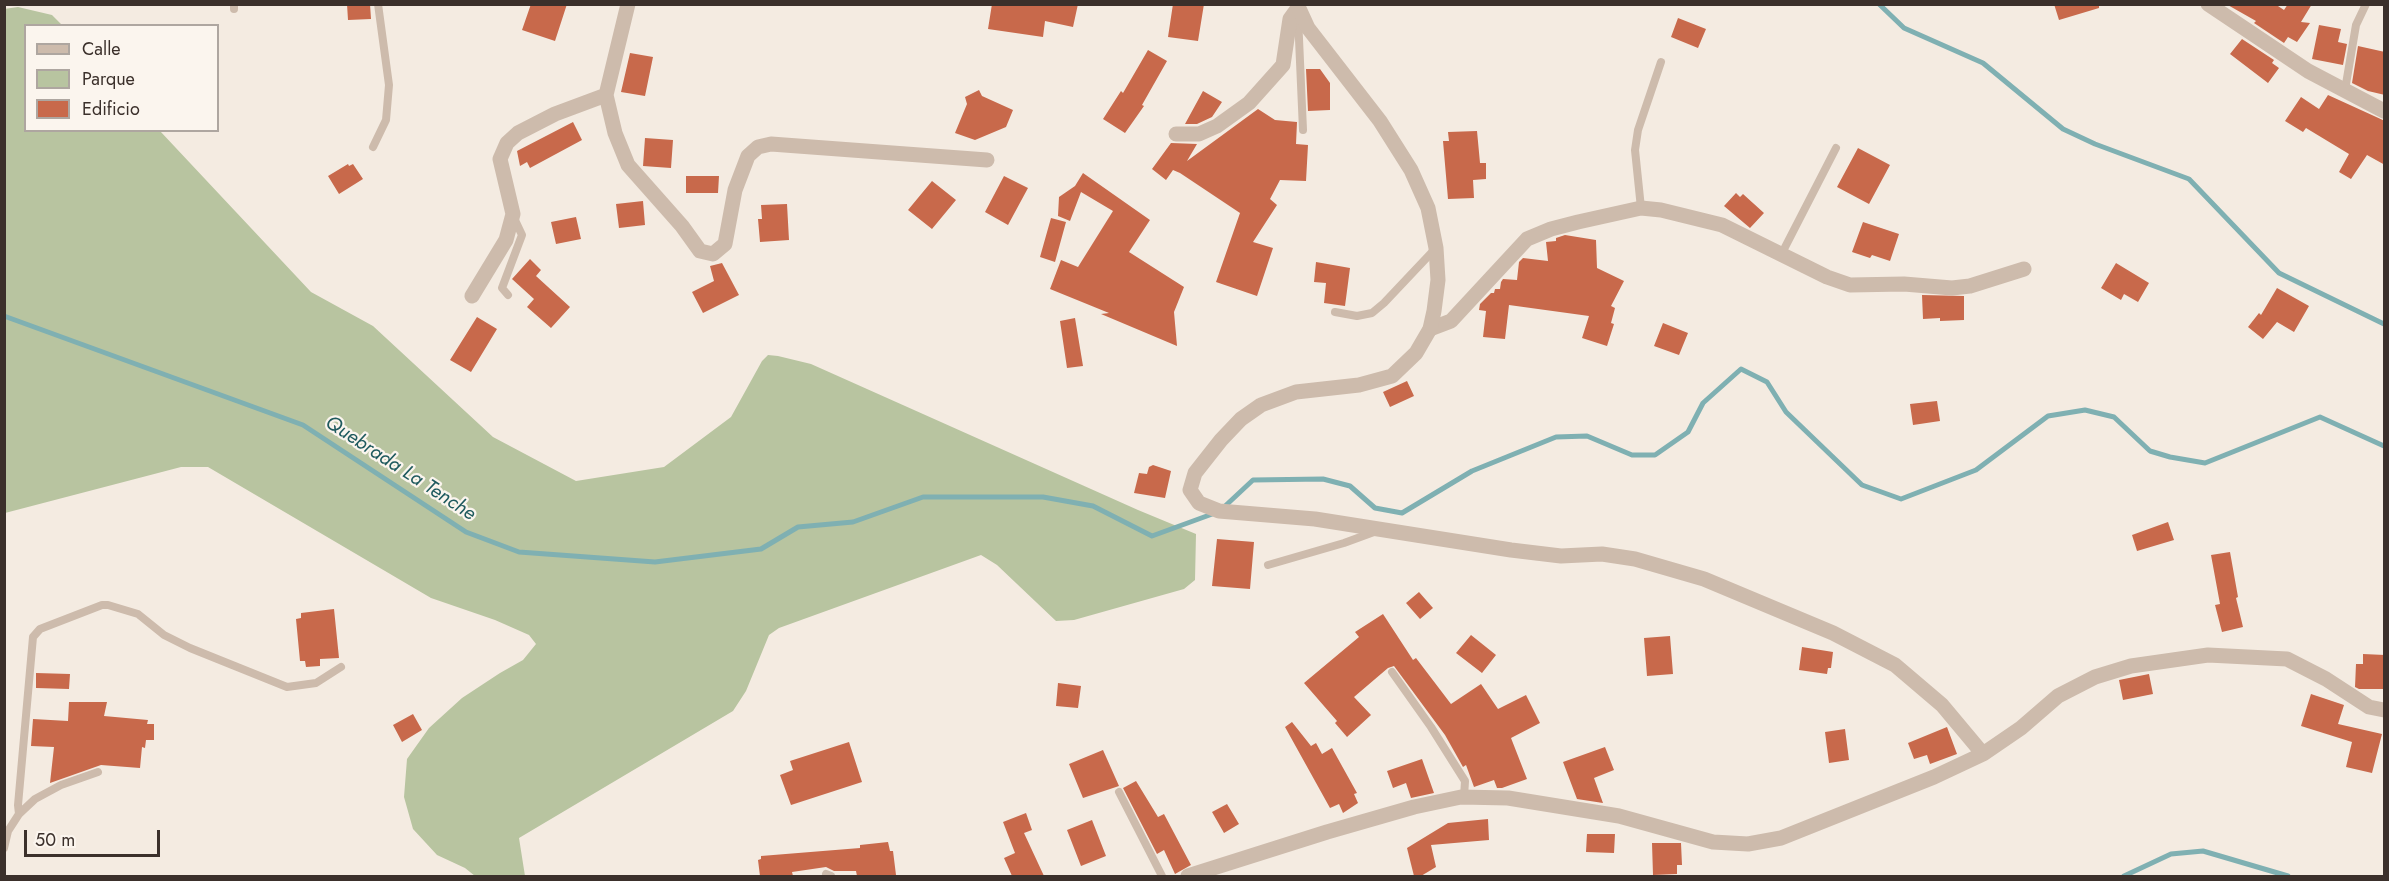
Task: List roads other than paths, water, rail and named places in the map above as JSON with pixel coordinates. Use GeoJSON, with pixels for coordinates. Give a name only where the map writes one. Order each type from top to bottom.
{"type":"FeatureCollection","features":[{"type":"Feature","properties":{"kind":"street"},"geometry":{"type":"LineString","coordinates":[[628,4],[606,95],[615,134],[628,165],[682,226],[700,251],[713,254],[725,244],[735,190],[748,156],[758,147],[771,144],[987,160]]}},
{"type":"Feature","properties":{"kind":"street"},"geometry":{"type":"LineString","coordinates":[[2208,4],[2308,71],[2344,92],[2385,111]]}},
{"type":"Feature","properties":{"kind":"street"},"geometry":{"type":"LineString","coordinates":[[1176,134],[1199,134],[1217,126],[1249,103],[1283,65],[1290,20],[1297,6]]}},
{"type":"Feature","properties":{"kind":"street"},"geometry":{"type":"LineString","coordinates":[[1297,6],[1308,28],[1380,121],[1411,170],[1428,208],[1437,248],[1438,280],[1430,329],[1416,353],[1392,376],[1359,385],[1296,392],[1261,405],[1242,419],[1221,440],[1195,473],[1190,490],[1199,504],[1220,511],[1315,519],[1561,556],[1602,554],[1635,559],[1704,579],[1833,633],[1895,665],[1942,705],[1983,754]]}},
{"type":"Feature","properties":{"kind":"street"},"geometry":{"type":"LineString","coordinates":[[472,296],[506,240],[513,214],[500,159],[507,143],[518,133],[555,114],[606,95]]}},
{"type":"Feature","properties":{"kind":"street"},"geometry":{"type":"LineString","coordinates":[[1430,329],[1451,321],[1527,239],[1551,229],[1641,208],[1661,210],[1722,225],[1827,277],[1850,285],[1904,284],[1952,288],[1970,286],[2024,269]]}},
{"type":"Feature","properties":{"kind":"street"},"geometry":{"type":"LineString","coordinates":[[1188,876],[1414,807],[1464,797],[1508,798],[1619,816],[1713,843],[1748,844],[1781,838],[1934,777],[1983,754],[2020,728],[2058,696],[2095,677],[2131,666],[2208,656],[2287,659],[2326,679],[2369,707],[2385,710]]}},
{"type":"Feature","properties":{"kind":"lane"},"geometry":{"type":"LineString","coordinates":[[373,147],[386,120],[389,85],[378,4]]}},
{"type":"Feature","properties":{"kind":"lane"},"geometry":{"type":"LineString","coordinates":[[2344,92],[2356,25],[2366,4]]}},
{"type":"Feature","properties":{"kind":"lane"},"geometry":{"type":"LineString","coordinates":[[1297,6],[1303,130]]}},
{"type":"Feature","properties":{"kind":"lane"},"geometry":{"type":"LineString","coordinates":[[1641,208],[1635,150],[1638,130],[1660,62]]}},
{"type":"Feature","properties":{"kind":"lane"},"geometry":{"type":"LineString","coordinates":[[1781,255],[1836,148]]}},
{"type":"Feature","properties":{"kind":"lane"},"geometry":{"type":"LineString","coordinates":[[508,295],[501,288],[522,235],[513,214]]}},
{"type":"Feature","properties":{"kind":"lane"},"geometry":{"type":"LineString","coordinates":[[1335,312],[1357,316],[1372,313],[1437,248]]}},
{"type":"Feature","properties":{"kind":"lane"},"geometry":{"type":"LineString","coordinates":[[1268,565],[1344,543],[1381,529]]}},
{"type":"Feature","properties":{"kind":"lane"},"geometry":{"type":"LineString","coordinates":[[19,814],[33,637],[40,629],[102,605],[108,605],[138,614],[164,635],[190,648],[287,687],[316,683],[341,667]]}},
{"type":"Feature","properties":{"kind":"lane"},"geometry":{"type":"LineString","coordinates":[[1392,672],[1466,781],[1464,797]]}},
{"type":"Feature","properties":{"kind":"lane"},"geometry":{"type":"LineString","coordinates":[[4,848],[8,831],[19,814],[35,799],[61,785],[98,772]]}},
{"type":"Feature","properties":{"kind":"lane"},"geometry":{"type":"LineString","coordinates":[[1119,792],[1162,876]]}},
{"type":"Feature","properties":{"kind":"waterway"},"geometry":{"type":"LineString","coordinates":[[1879,4],[1904,28],[1983,63],[2063,129],[2095,144],[2189,179],[2279,273],[2384,324]]}},
{"type":"Feature","properties":{"kind":"waterway","name":"Quebrada La Tenche"},"geometry":{"type":"LineString","coordinates":[[4,316],[303,425],[466,532],[519,552],[655,562],[761,549],[798,527],[853,522],[923,497],[1043,497],[1093,506],[1152,536],[1215,513]]}},
{"type":"Feature","properties":{"kind":"waterway","name":"Quebrada La Tenche"},"geometry":{"type":"LineString","coordinates":[[1223,508],[1253,480],[1323,479],[1350,486],[1375,508],[1402,513],[1472,471],[1556,437],[1587,436],[1632,455],[1655,455],[1688,432],[1703,403],[1741,369],[1767,382],[1786,412],[1862,485],[1901,499],[1976,470],[2048,416],[2085,410],[2114,417],[2150,451],[2205,463],[2320,417],[2384,446]]}},
{"type":"Feature","properties":{"kind":"waterway"},"geometry":{"type":"LineString","coordinates":[[2124,876],[2171,854],[2203,851],[2288,876]]}}]}
